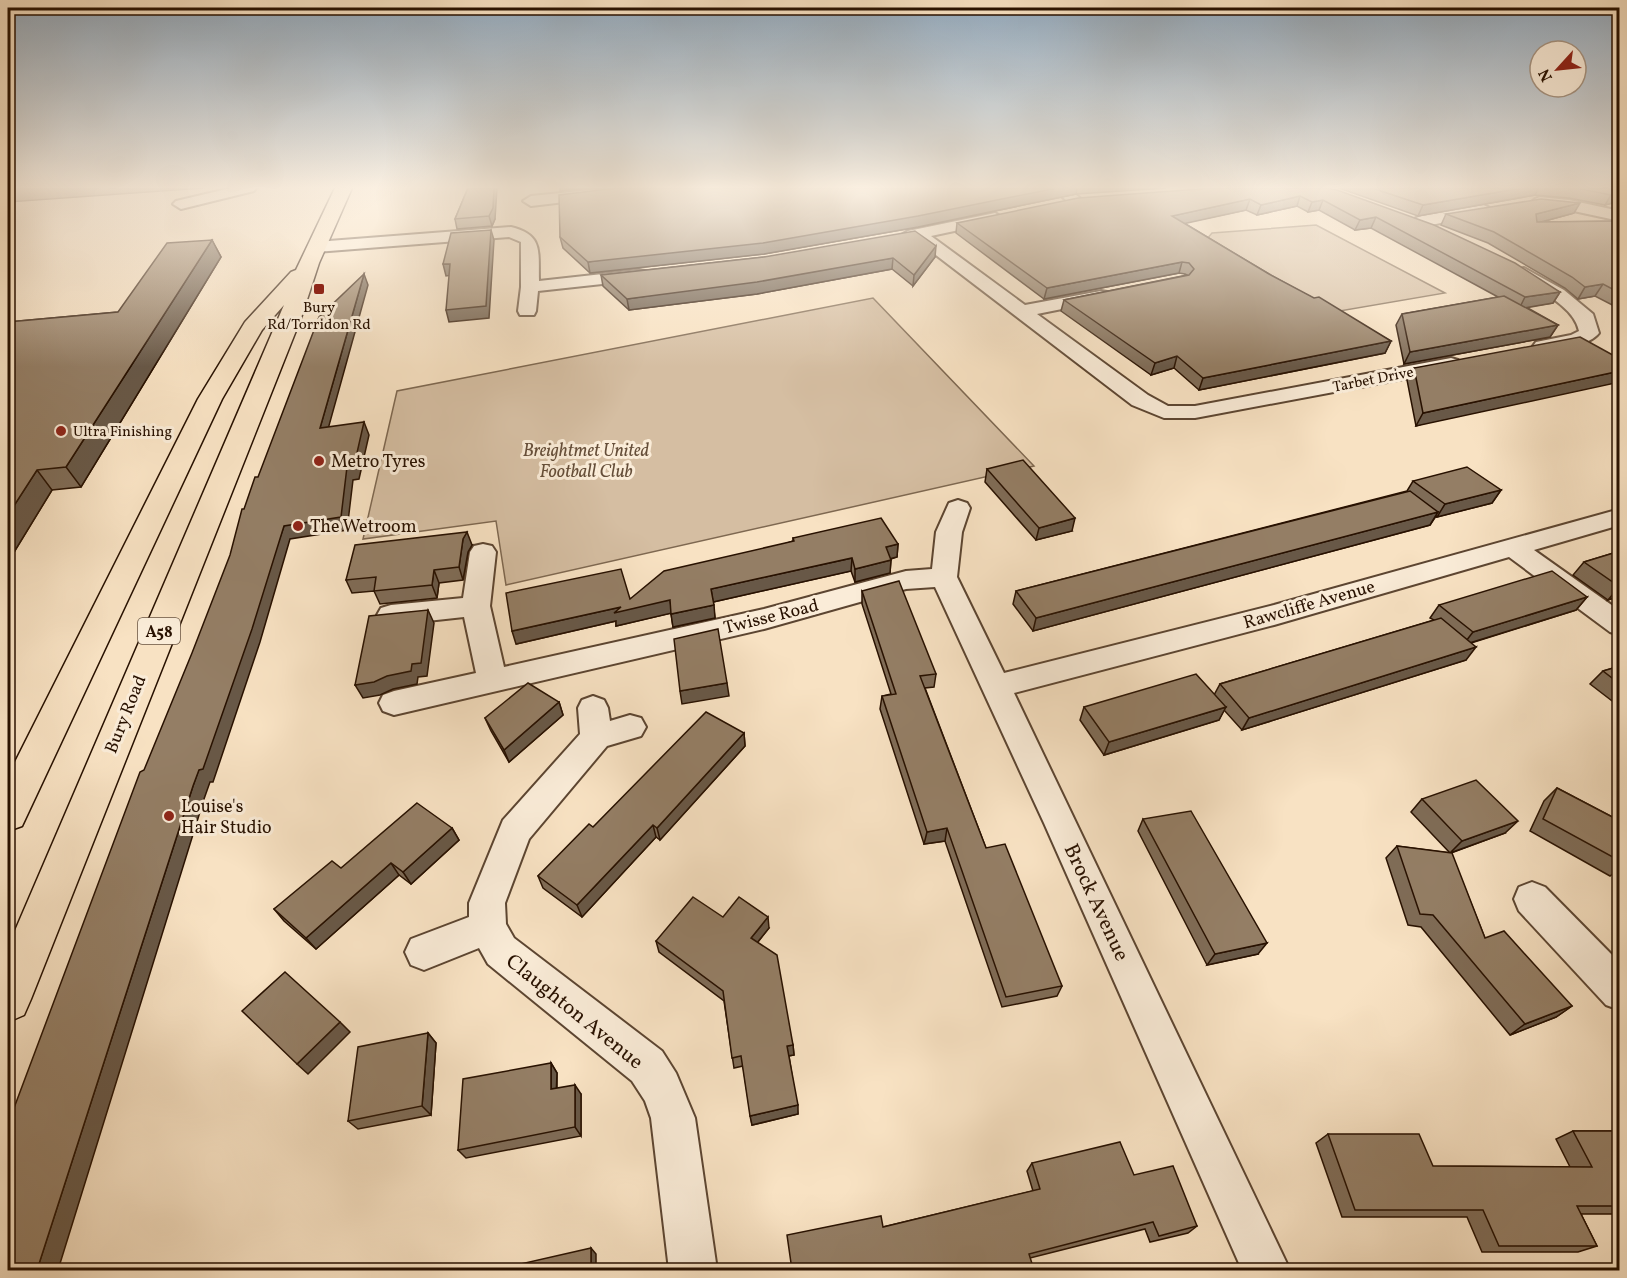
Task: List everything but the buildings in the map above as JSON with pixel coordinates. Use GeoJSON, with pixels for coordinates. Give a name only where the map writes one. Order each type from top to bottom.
{"type":"FeatureCollection","features":[{"type":"Feature","properties":{"kind":"highway","name":"Bury Road"},"geometry":{"type":"LineString","coordinates":[[8,999],[290,318],[315,248]]}},
{"type":"Feature","properties":{"kind":"highway","name":"Bury Road"},"geometry":{"type":"LineString","coordinates":[[8,814],[210,399],[253,327],[312,255]]}},
{"type":"Feature","properties":{"kind":"street"},"geometry":{"type":"LineString","coordinates":[[312,255],[376,248]]}},
{"type":"Feature","properties":{"kind":"street"},"geometry":{"type":"LineString","coordinates":[[527,310],[530,287],[529,248]]}},
{"type":"Feature","properties":{"kind":"street","name":"Tarbet Drive"},"geometry":{"type":"LineString","coordinates":[[937,248],[1025,311],[1140,400],[1164,412],[1195,412],[1468,361]]}},
{"type":"Feature","properties":{"kind":"street"},"geometry":{"type":"LineString","coordinates":[[1506,262],[1558,294],[1586,318],[1589,333],[1577,340],[1523,350]]}},
{"type":"Feature","properties":{"kind":"street"},"geometry":{"type":"LineString","coordinates":[[530,287],[659,273]]}},
{"type":"Feature","properties":{"kind":"street"},"geometry":{"type":"LineString","coordinates":[[1025,311],[1113,294]]}},
{"type":"Feature","properties":{"kind":"street","name":"Rawcliffe Avenue"},"geometry":{"type":"LineString","coordinates":[[997,686],[1274,615],[1620,518]]}},
{"type":"Feature","properties":{"kind":"street"},"geometry":{"type":"LineString","coordinates":[[944,522],[944,577]]}},
{"type":"Feature","properties":{"kind":"street"},"geometry":{"type":"LineString","coordinates":[[1513,547],[1620,625]]}},
{"type":"Feature","properties":{"kind":"street"},"geometry":{"type":"LineString","coordinates":[[483,552],[476,606],[492,681]]}},
{"type":"Feature","properties":{"kind":"street","name":"Twisse Road"},"geometry":{"type":"LineString","coordinates":[[394,703],[764,619],[906,580],[944,577]]}},
{"type":"Feature","properties":{"kind":"street","name":"Brock Avenue"},"geometry":{"type":"LineString","coordinates":[[944,577],[997,686],[1266,1270]]}},
{"type":"Feature","properties":{"kind":"street"},"geometry":{"type":"LineString","coordinates":[[374,617],[476,606]]}},
{"type":"Feature","properties":{"kind":"street"},"geometry":{"type":"LineString","coordinates":[[424,952],[487,927],[487,903],[515,831],[606,724]]}},
{"type":"Feature","properties":{"kind":"street"},"geometry":{"type":"LineString","coordinates":[[1532,899],[1620,991]]}},
{"type":"Feature","properties":{"kind":"street","name":"Claughton Avenue"},"geometry":{"type":"LineString","coordinates":[[487,927],[501,951],[647,1066],[661,1088],[673,1118],[693,1270]]}},
{"type":"Feature","properties":{"kind":"green space"},"geometry":{"type":"Polygon","coordinates":[[[1219,248],[1359,248],[1445,293],[1328,313],[1219,248]]]}},
{"type":"Feature","properties":{"kind":"green space","name":"Breightmet United Football Club"},"geometry":{"type":"Polygon","coordinates":[[[873,298],[1034,466],[506,585],[496,521],[363,539],[397,391],[873,298]]]}},
{"type":"Feature","properties":{"kind":"place","name":"Bury Rd/Torridon Rd"},"geometry":{"type":"Point","coordinates":[319,289]}},
{"type":"Feature","properties":{"kind":"place","name":"Ultra Finishing"},"geometry":{"type":"Point","coordinates":[61,431]}},
{"type":"Feature","properties":{"kind":"place","name":"Metro Tyres"},"geometry":{"type":"Point","coordinates":[319,461]}},
{"type":"Feature","properties":{"kind":"place","name":"The Wetroom"},"geometry":{"type":"Point","coordinates":[298,526]}},
{"type":"Feature","properties":{"kind":"place","name":"Louise's Hair Studio"},"geometry":{"type":"Point","coordinates":[169,816]}}]}
